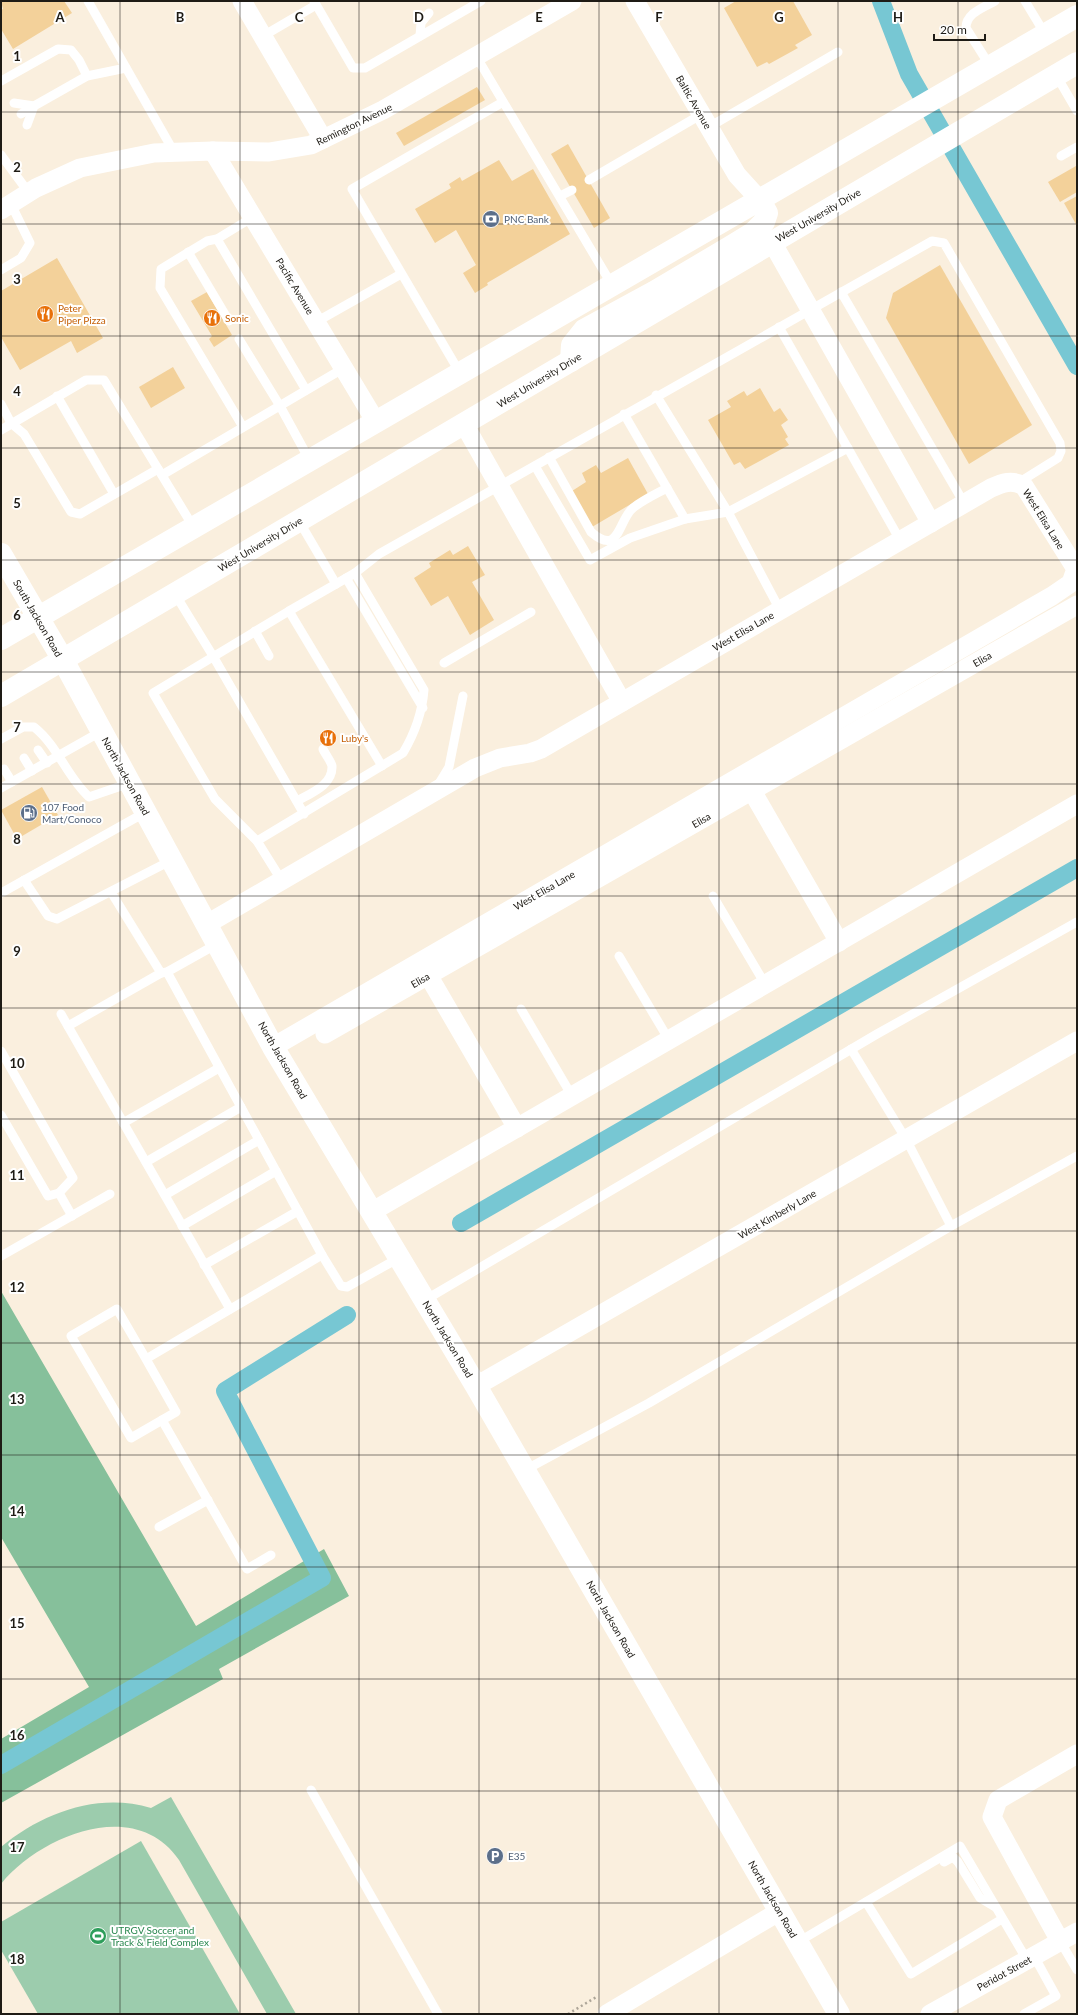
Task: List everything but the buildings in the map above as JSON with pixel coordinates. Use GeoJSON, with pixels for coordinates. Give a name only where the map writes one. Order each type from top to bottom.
{"type":"FeatureCollection","features":[{"type":"Feature","properties":{"kind":"main road"},"geometry":{"type":"LineString","coordinates":[[1,639],[1077,16]]}},
{"type":"Feature","properties":{"kind":"main road"},"geometry":{"type":"LineString","coordinates":[[980,120],[1026,82],[1077,52]]}},
{"type":"Feature","properties":{"kind":"main road","name":"West University Drive"},"geometry":{"type":"LineString","coordinates":[[1,696],[1077,63]]}},
{"type":"Feature","properties":{"kind":"main road"},"geometry":{"type":"LineString","coordinates":[[571,361],[572,345],[584,330],[661,288],[752,233],[764,222],[767,213],[759,199]]}},
{"type":"Feature","properties":{"kind":"main road","name":"South Jackson Road"},"geometry":{"type":"LineString","coordinates":[[1,554],[63,660]]}},
{"type":"Feature","properties":{"kind":"main road","name":"North Jackson Road"},"geometry":{"type":"LineString","coordinates":[[63,660],[218,943],[273,1047],[374,1211],[839,2014]]}},
{"type":"Feature","properties":{"kind":"street"},"geometry":{"type":"LineString","coordinates":[[242,1],[323,139]]}},
{"type":"Feature","properties":{"kind":"street","name":"Remington Avenue"},"geometry":{"type":"LineString","coordinates":[[6,207],[29,193],[80,168],[154,153],[213,151],[269,152],[311,145],[384,110],[572,1]]}},
{"type":"Feature","properties":{"kind":"street","name":"Baltic Avenue"},"geometry":{"type":"LineString","coordinates":[[635,1],[737,175],[759,199]]}},
{"type":"Feature","properties":{"kind":"street","name":"Pacific Avenue"},"geometry":{"type":"LineString","coordinates":[[213,151],[376,422]]}},
{"type":"Feature","properties":{"kind":"street"},"geometry":{"type":"LineString","coordinates":[[772,242],[931,523]]}},
{"type":"Feature","properties":{"kind":"street"},"geometry":{"type":"LineString","coordinates":[[464,424],[622,702]]}},
{"type":"Feature","properties":{"kind":"street","name":"West Elisa Lane"},"geometry":{"type":"LineString","coordinates":[[207,924],[474,768],[500,758],[530,753],[540,749],[964,503],[1005,482],[1018,482],[1024,486],[1076,569],[1071,583],[1052,596],[744,776],[492,919],[273,1047]]}},
{"type":"Feature","properties":{"kind":"street","name":"Elisa"},"geometry":{"type":"LineString","coordinates":[[325,1034],[1077,605]]}},
{"type":"Feature","properties":{"kind":"street"},"geometry":{"type":"LineString","coordinates":[[752,791],[839,942]]}},
{"type":"Feature","properties":{"kind":"street"},"geometry":{"type":"LineString","coordinates":[[374,1211],[1077,804]]}},
{"type":"Feature","properties":{"kind":"street"},"geometry":{"type":"LineString","coordinates":[[428,975],[517,1128]]}},
{"type":"Feature","properties":{"kind":"street","name":"West Kimberly Lane"},"geometry":{"type":"LineString","coordinates":[[476,1386],[1077,1041]]}},
{"type":"Feature","properties":{"kind":"street"},"geometry":{"type":"LineString","coordinates":[[1060,1941],[992,1817],[998,1800],[1077,1754]]}},
{"type":"Feature","properties":{"kind":"street"},"geometry":{"type":"LineString","coordinates":[[607,2014],[780,1911]]}},
{"type":"Feature","properties":{"kind":"street","name":"Peridot Street"},"geometry":{"type":"LineString","coordinates":[[934,2013],[1077,1932]]}},
{"type":"Feature","properties":{"kind":"lane"},"geometry":{"type":"LineString","coordinates":[[88,1],[174,152]]}},
{"type":"Feature","properties":{"kind":"lane"},"geometry":{"type":"LineString","coordinates":[[263,36],[315,3],[353,68],[364,68],[481,1]]}},
{"type":"Feature","properties":{"kind":"lane"},"geometry":{"type":"LineString","coordinates":[[990,66],[966,28],[966,21],[971,15],[995,1]]}},
{"type":"Feature","properties":{"kind":"lane"},"geometry":{"type":"LineString","coordinates":[[1025,1],[1045,34]]}},
{"type":"Feature","properties":{"kind":"lane"},"geometry":{"type":"LineString","coordinates":[[420,36],[421,23],[429,13]]}},
{"type":"Feature","properties":{"kind":"lane"},"geometry":{"type":"LineString","coordinates":[[1,81],[58,50],[71,50],[79,60],[88,76]]}},
{"type":"Feature","properties":{"kind":"lane"},"geometry":{"type":"LineString","coordinates":[[588,180],[838,52]]}},
{"type":"Feature","properties":{"kind":"lane"},"geometry":{"type":"LineString","coordinates":[[476,56],[612,285]]}},
{"type":"Feature","properties":{"kind":"lane"},"geometry":{"type":"LineString","coordinates":[[21,114],[88,76],[126,68]]}},
{"type":"Feature","properties":{"kind":"lane"},"geometry":{"type":"LineString","coordinates":[[1056,75],[1077,111]]}},
{"type":"Feature","properties":{"kind":"lane"},"geometry":{"type":"LineString","coordinates":[[460,373],[352,189],[503,102]]}},
{"type":"Feature","properties":{"kind":"lane"},"geometry":{"type":"LineString","coordinates":[[14,103],[34,106]]}},
{"type":"Feature","properties":{"kind":"lane"},"geometry":{"type":"LineString","coordinates":[[27,125],[34,106]]}},
{"type":"Feature","properties":{"kind":"lane"},"geometry":{"type":"LineString","coordinates":[[1061,156],[1077,147]]}},
{"type":"Feature","properties":{"kind":"lane"},"geometry":{"type":"LineString","coordinates":[[1,155],[5,167],[29,193]]}},
{"type":"Feature","properties":{"kind":"lane"},"geometry":{"type":"LineString","coordinates":[[560,196],[572,190]]}},
{"type":"Feature","properties":{"kind":"lane"},"geometry":{"type":"LineString","coordinates":[[1,270],[22,258],[30,243],[6,207]]}},
{"type":"Feature","properties":{"kind":"lane"},"geometry":{"type":"LineString","coordinates":[[243,427],[160,288],[161,269],[207,241],[217,239],[253,217]]}},
{"type":"Feature","properties":{"kind":"lane"},"geometry":{"type":"LineString","coordinates":[[217,239],[306,390]]}},
{"type":"Feature","properties":{"kind":"lane"},"geometry":{"type":"LineString","coordinates":[[282,881],[258,841],[215,799],[153,693],[346,578],[379,554],[549,458],[656,395],[932,241],[944,243],[1060,443],[1061,451],[1058,458],[1018,482]]}},
{"type":"Feature","properties":{"kind":"lane"},"geometry":{"type":"LineString","coordinates":[[188,252],[229,321]]}},
{"type":"Feature","properties":{"kind":"lane"},"geometry":{"type":"LineString","coordinates":[[316,322],[401,274]]}},
{"type":"Feature","properties":{"kind":"lane"},"geometry":{"type":"LineString","coordinates":[[841,292],[964,503]]}},
{"type":"Feature","properties":{"kind":"lane"},"geometry":{"type":"LineString","coordinates":[[779,327],[900,540]]}},
{"type":"Feature","properties":{"kind":"lane"},"geometry":{"type":"LineString","coordinates":[[239,339],[280,406],[310,461]]}},
{"type":"Feature","properties":{"kind":"lane"},"geometry":{"type":"LineString","coordinates":[[1,404],[11,423],[24,434],[71,512],[80,514],[114,494],[160,472],[243,427],[344,368]]}},
{"type":"Feature","properties":{"kind":"lane"},"geometry":{"type":"LineString","coordinates":[[1,430],[86,380],[104,380],[194,528]]}},
{"type":"Feature","properties":{"kind":"lane"},"geometry":{"type":"LineString","coordinates":[[656,395],[728,512],[780,610]]}},
{"type":"Feature","properties":{"kind":"lane"},"geometry":{"type":"LineString","coordinates":[[57,396],[114,494]]}},
{"type":"Feature","properties":{"kind":"lane"},"geometry":{"type":"LineString","coordinates":[[624,414],[685,519]]}},
{"type":"Feature","properties":{"kind":"lane"},"geometry":{"type":"LineString","coordinates":[[535,466],[590,560],[630,538],[685,519],[728,512],[848,448]]}},
{"type":"Feature","properties":{"kind":"lane"},"geometry":{"type":"LineString","coordinates":[[549,458],[591,532],[598,538],[607,539],[616,537],[620,532],[626,515],[634,508],[667,488]]}},
{"type":"Feature","properties":{"kind":"lane"},"geometry":{"type":"LineString","coordinates":[[299,521],[336,584]]}},
{"type":"Feature","properties":{"kind":"lane"},"geometry":{"type":"LineString","coordinates":[[258,841],[403,753],[412,738],[423,708],[424,690],[355,572]]}},
{"type":"Feature","properties":{"kind":"lane"},"geometry":{"type":"LineString","coordinates":[[346,578],[423,708]]}},
{"type":"Feature","properties":{"kind":"lane"},"geometry":{"type":"LineString","coordinates":[[175,594],[213,656],[304,814]]}},
{"type":"Feature","properties":{"kind":"lane"},"geometry":{"type":"LineString","coordinates":[[289,611],[382,766]]}},
{"type":"Feature","properties":{"kind":"lane"},"geometry":{"type":"LineString","coordinates":[[444,663],[531,612]]}},
{"type":"Feature","properties":{"kind":"lane"},"geometry":{"type":"LineString","coordinates":[[255,631],[269,656]]}},
{"type":"Feature","properties":{"kind":"lane"},"geometry":{"type":"LineString","coordinates":[[435,791],[449,767],[463,696]]}},
{"type":"Feature","properties":{"kind":"lane"},"geometry":{"type":"LineString","coordinates":[[8,738],[34,727],[43,734],[60,756],[80,789],[89,797],[130,783]]}},
{"type":"Feature","properties":{"kind":"lane"},"geometry":{"type":"LineString","coordinates":[[1,788],[102,731]]}},
{"type":"Feature","properties":{"kind":"lane"},"geometry":{"type":"LineString","coordinates":[[297,801],[321,788],[330,777],[332,765],[323,749]]}},
{"type":"Feature","properties":{"kind":"lane"},"geometry":{"type":"LineString","coordinates":[[38,750],[47,763]]}},
{"type":"Feature","properties":{"kind":"lane"},"geometry":{"type":"LineString","coordinates":[[24,758],[32,771]]}},
{"type":"Feature","properties":{"kind":"lane"},"geometry":{"type":"LineString","coordinates":[[4,769],[12,782]]}},
{"type":"Feature","properties":{"kind":"lane"},"geometry":{"type":"LineString","coordinates":[[1,893],[146,812]]}},
{"type":"Feature","properties":{"kind":"lane"},"geometry":{"type":"LineString","coordinates":[[24,880],[48,916],[57,919],[172,860]]}},
{"type":"Feature","properties":{"kind":"lane"},"geometry":{"type":"LineString","coordinates":[[111,892],[164,973],[219,1068],[322,1255],[341,1286],[347,1287],[400,1257]]}},
{"type":"Feature","properties":{"kind":"lane"},"geometry":{"type":"LineString","coordinates":[[713,896],[765,984]]}},
{"type":"Feature","properties":{"kind":"lane"},"geometry":{"type":"LineString","coordinates":[[425,1300],[851,1049],[1077,922]]}},
{"type":"Feature","properties":{"kind":"lane"},"geometry":{"type":"LineString","coordinates":[[68,1026],[218,943]]}},
{"type":"Feature","properties":{"kind":"lane"},"geometry":{"type":"LineString","coordinates":[[619,956],[669,1040]]}},
{"type":"Feature","properties":{"kind":"lane"},"geometry":{"type":"LineString","coordinates":[[521,1009],[572,1096]]}},
{"type":"Feature","properties":{"kind":"lane"},"geometry":{"type":"LineString","coordinates":[[61,1014],[230,1309]]}},
{"type":"Feature","properties":{"kind":"lane"},"geometry":{"type":"LineString","coordinates":[[851,1049],[906,1139],[951,1226]]}},
{"type":"Feature","properties":{"kind":"lane"},"geometry":{"type":"LineString","coordinates":[[1,1051],[73,1178],[59,1193],[48,1196],[1,1115]]}},
{"type":"Feature","properties":{"kind":"lane"},"geometry":{"type":"LineString","coordinates":[[123,1123],[219,1068]]}},
{"type":"Feature","properties":{"kind":"lane"},"geometry":{"type":"LineString","coordinates":[[146,1162],[241,1108]]}},
{"type":"Feature","properties":{"kind":"lane"},"geometry":{"type":"LineString","coordinates":[[165,1195],[259,1140]]}},
{"type":"Feature","properties":{"kind":"lane"},"geometry":{"type":"LineString","coordinates":[[525,1470],[649,1403],[951,1226],[1077,1156]]}},
{"type":"Feature","properties":{"kind":"lane"},"geometry":{"type":"LineString","coordinates":[[182,1226],[276,1172]]}},
{"type":"Feature","properties":{"kind":"lane"},"geometry":{"type":"LineString","coordinates":[[59,1193],[72,1216]]}},
{"type":"Feature","properties":{"kind":"lane"},"geometry":{"type":"LineString","coordinates":[[1,1256],[110,1194]]}},
{"type":"Feature","properties":{"kind":"lane"},"geometry":{"type":"LineString","coordinates":[[204,1264],[298,1211]]}},
{"type":"Feature","properties":{"kind":"lane"},"geometry":{"type":"LineString","coordinates":[[146,1359],[322,1255]]}},
{"type":"Feature","properties":{"kind":"lane"},"geometry":{"type":"LineString","coordinates":[[117,1309],[146,1359],[176,1412],[131,1438],[71,1336],[117,1309]]}},
{"type":"Feature","properties":{"kind":"lane"},"geometry":{"type":"LineString","coordinates":[[162,1420],[247,1568],[271,1555]]}},
{"type":"Feature","properties":{"kind":"lane"},"geometry":{"type":"LineString","coordinates":[[159,1527],[208,1500]]}},
{"type":"Feature","properties":{"kind":"lane"},"geometry":{"type":"LineString","coordinates":[[311,1790],[438,2014]]}},
{"type":"Feature","properties":{"kind":"lane"},"geometry":{"type":"LineString","coordinates":[[798,1942],[960,1846],[1002,1919],[1056,1996],[1024,2014]]}},
{"type":"Feature","properties":{"kind":"lane"},"geometry":{"type":"LineString","coordinates":[[922,1876],[953,1857],[958,1862],[980,1898],[996,1908]]}},
{"type":"Feature","properties":{"kind":"lane"},"geometry":{"type":"LineString","coordinates":[[874,1896],[886,1897]]}},
{"type":"Feature","properties":{"kind":"lane"},"geometry":{"type":"LineString","coordinates":[[866,1902],[911,1974],[1002,1919]]}},
{"type":"Feature","properties":{"kind":"lane"},"geometry":{"type":"LineString","coordinates":[[1060,1941],[1077,1970]]}},
{"type":"Feature","properties":{"kind":"green space"},"geometry":{"type":"Polygon","coordinates":[[[1,1291],[196,1626],[324,1549],[349,1596],[219,1669],[223,1679],[1,1803],[1,1739],[89,1687],[1,1537],[1,1291]]]}},
{"type":"Feature","properties":{"kind":"green space"},"geometry":{"type":"Polygon","coordinates":[[[171,1797],[296,2014],[267,2014],[179,1860],[160,1841],[138,1830],[114,1827],[88,1830],[63,1838],[39,1851],[18,1867],[1,1884],[1,1847],[34,1824],[72,1809],[91,1804],[131,1804],[151,1808],[171,1797]]]}},
{"type":"Feature","properties":{"kind":"green space","name":"UTRGV Soccer and Track & Field Complex"},"geometry":{"type":"Polygon","coordinates":[[[141,1841],[240,2014],[38,2014],[1,1950],[1,1922],[141,1841]]]}},
{"type":"Feature","properties":{"kind":"waterway"},"geometry":{"type":"LineString","coordinates":[[881,1],[909,74],[1077,366]]}},
{"type":"Feature","properties":{"kind":"waterway"},"geometry":{"type":"LineString","coordinates":[[461,1223],[1077,868]]}},
{"type":"Feature","properties":{"kind":"waterway"},"geometry":{"type":"LineString","coordinates":[[1,1765],[322,1578],[225,1391],[347,1315]]}},
{"type":"Feature","properties":{"kind":"place","name":"PNC Bank"},"geometry":{"type":"Point","coordinates":[491,219]}},
{"type":"Feature","properties":{"kind":"place","name":"Peter Piper Pizza"},"geometry":{"type":"Point","coordinates":[45,314]}},
{"type":"Feature","properties":{"kind":"place","name":"Sonic"},"geometry":{"type":"Point","coordinates":[212,318]}},
{"type":"Feature","properties":{"kind":"place","name":"Luby's"},"geometry":{"type":"Point","coordinates":[328,738]}},
{"type":"Feature","properties":{"kind":"place","name":"107 Food Mart/Conoco"},"geometry":{"type":"Point","coordinates":[29,813]}},
{"type":"Feature","properties":{"kind":"place","name":"E35"},"geometry":{"type":"Point","coordinates":[495,1856]}},
{"type":"Feature","properties":{"kind":"place","name":"UTRGV Soccer and Track & Field Complex"},"geometry":{"type":"Point","coordinates":[98,1936]}}]}
